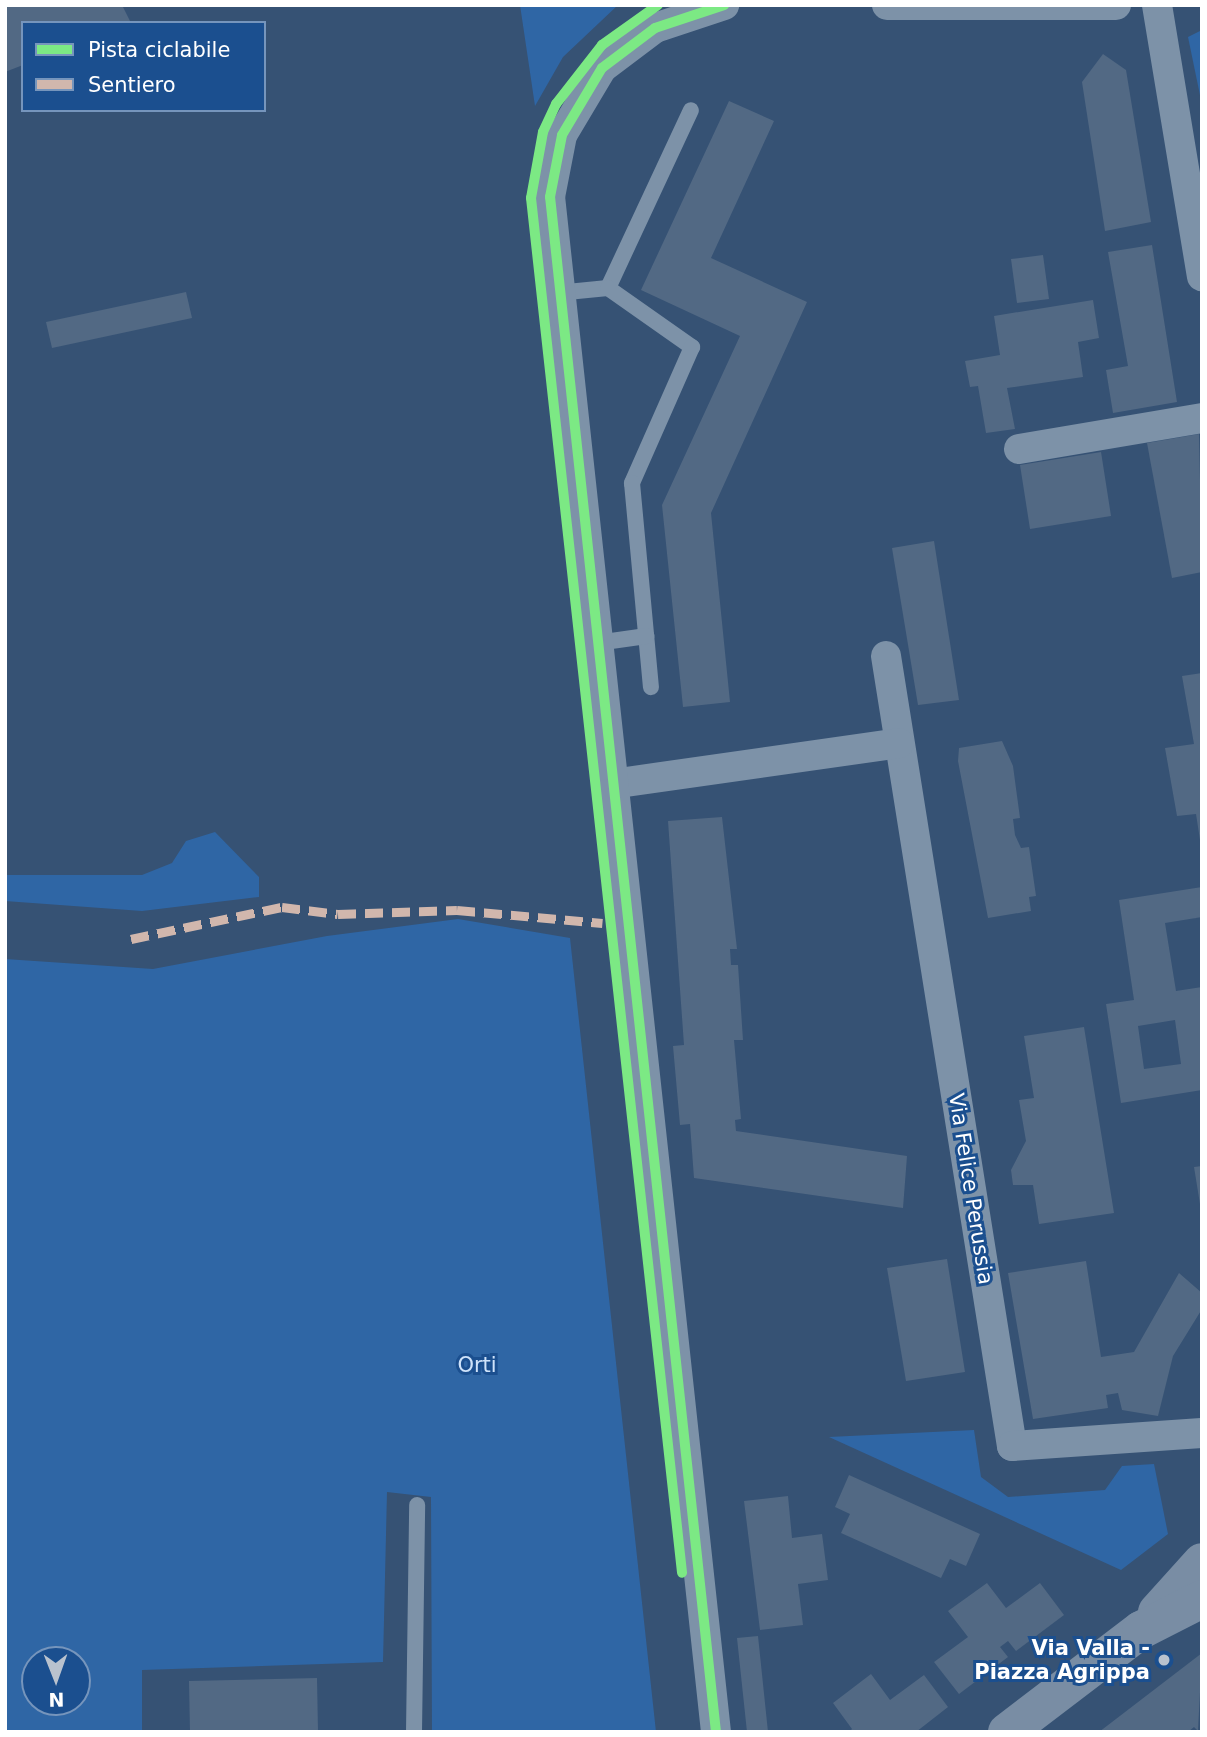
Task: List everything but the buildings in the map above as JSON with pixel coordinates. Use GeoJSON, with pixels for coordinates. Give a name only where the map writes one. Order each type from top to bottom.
{"type":"FeatureCollection","features":[{"type":"Feature","properties":{"kind":"main road"},"geometry":{"type":"LineString","coordinates":[[1021,1728],[1142,1630],[1202,1562]]}},
{"type":"Feature","properties":{"kind":"main road"},"geometry":{"type":"LineString","coordinates":[[1142,1630],[1202,1599]]}},
{"type":"Feature","properties":{"kind":"street"},"geometry":{"type":"LineString","coordinates":[[715,1729],[557,293],[550,183],[557,149],[579,100],[602,68],[631,42],[683,15],[724,5]]}},
{"type":"Feature","properties":{"kind":"street"},"geometry":{"type":"LineString","coordinates":[[887,5],[1116,5]]}},
{"type":"Feature","properties":{"kind":"street"},"geometry":{"type":"LineString","coordinates":[[1157,5],[1202,276]]}},
{"type":"Feature","properties":{"kind":"street"},"geometry":{"type":"LineString","coordinates":[[1019,449],[1202,418]]}},
{"type":"Feature","properties":{"kind":"street","name":"Via Felice Perussia"},"geometry":{"type":"LineString","coordinates":[[886,656],[1012,1446],[1202,1433]]}},
{"type":"Feature","properties":{"kind":"street"},"geometry":{"type":"LineString","coordinates":[[612,784],[900,743]]}},
{"type":"Feature","properties":{"kind":"lane"},"geometry":{"type":"LineString","coordinates":[[608,288],[691,110]]}},
{"type":"Feature","properties":{"kind":"lane"},"geometry":{"type":"LineString","coordinates":[[557,293],[608,288],[692,347],[632,482],[651,687]]}},
{"type":"Feature","properties":{"kind":"lane"},"geometry":{"type":"LineString","coordinates":[[597,642],[648,636]]}},
{"type":"Feature","properties":{"kind":"lane"},"geometry":{"type":"LineString","coordinates":[[414,1732],[417,1505]]}},
{"type":"Feature","properties":{"kind":"green space"},"geometry":{"type":"Polygon","coordinates":[[[520,5],[618,5],[563,57],[535,106],[520,5]]]}},
{"type":"Feature","properties":{"kind":"green space"},"geometry":{"type":"Polygon","coordinates":[[[1202,30],[1202,100],[1201,100],[1188,37],[1202,30]]]}},
{"type":"Feature","properties":{"kind":"green space"},"geometry":{"type":"Polygon","coordinates":[[[215,832],[259,877],[259,897],[142,911],[5,901],[5,875],[142,875],[172,863],[186,841],[215,832]]]}},
{"type":"Feature","properties":{"kind":"green space","name":"Orti"},"geometry":{"type":"Polygon","coordinates":[[[458,919],[570,938],[656,1732],[432,1732],[431,1497],[387,1492],[383,1662],[142,1670],[142,1732],[7,1732],[5,959],[153,969],[327,936],[458,919]]]}},
{"type":"Feature","properties":{"kind":"green space"},"geometry":{"type":"Polygon","coordinates":[[[974,1430],[981,1477],[1008,1497],[1105,1490],[1122,1466],[1154,1464],[1168,1534],[1121,1570],[829,1437],[974,1430]]]}},
{"type":"Feature","properties":{"kind":"marked path"},"geometry":{"type":"LineString","coordinates":[[131,939],[282,907],[338,914],[457,910],[602,923]]}},
{"type":"Feature","properties":{"kind":"cycle path"},"geometry":{"type":"LineString","coordinates":[[658,5],[602,45],[556,104],[543,132],[531,198],[682,1573]]}},
{"type":"Feature","properties":{"kind":"cycle path"},"geometry":{"type":"LineString","coordinates":[[716,1732],[550,197],[562,135],[602,68],[655,28],[724,5]]}},
{"type":"Feature","properties":{"kind":"place","name":"Via Valla - Piazza Agrippa"},"geometry":{"type":"Point","coordinates":[1164,1660]}}]}
